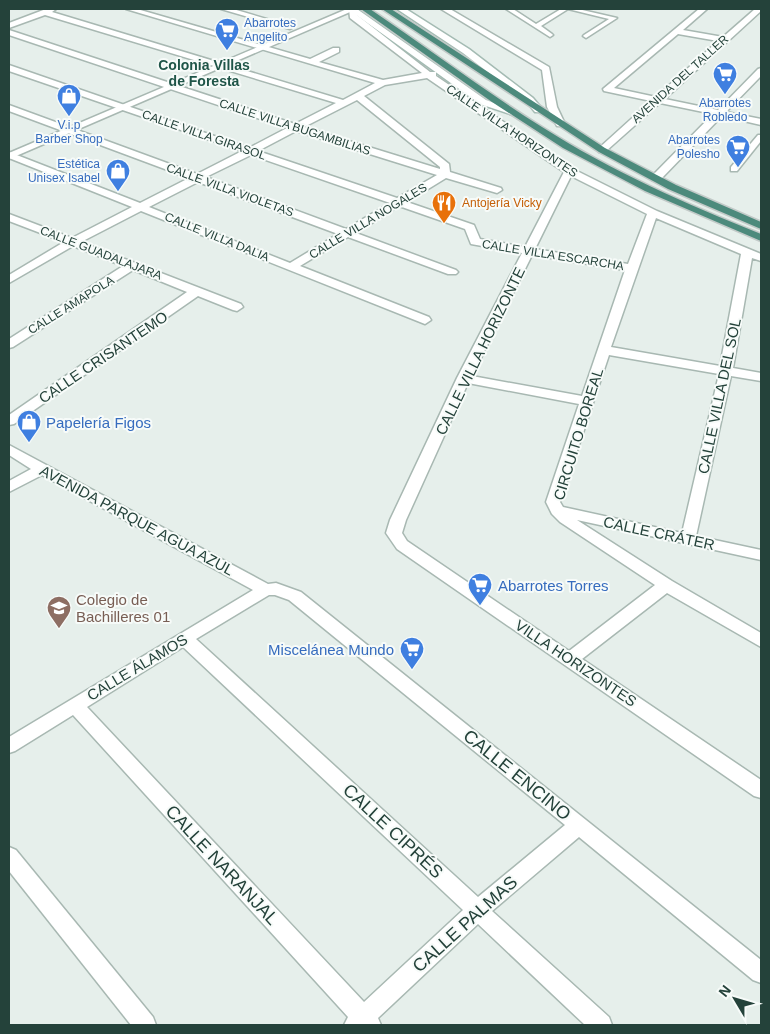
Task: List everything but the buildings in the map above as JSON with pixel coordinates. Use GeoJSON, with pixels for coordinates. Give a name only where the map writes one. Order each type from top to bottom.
{"type":"FeatureCollection","features":[{"type":"Feature","properties":{"kind":"highway"},"geometry":{"type":"LineString","coordinates":[[365,9],[541,131],[635,183],[696,212],[761,238]]}},
{"type":"Feature","properties":{"kind":"highway"},"geometry":{"type":"LineString","coordinates":[[386,9],[602,150],[656,178],[760,224]]}},
{"type":"Feature","properties":{"kind":"highway"},"geometry":{"type":"LineString","coordinates":[[380,28],[402,34]]}},
{"type":"Feature","properties":{"kind":"street"},"geometry":{"type":"LineString","coordinates":[[130,9],[383,83]]}},
{"type":"Feature","properties":{"kind":"street"},"geometry":{"type":"LineString","coordinates":[[225,9],[290,27]]}},
{"type":"Feature","properties":{"kind":"street"},"geometry":{"type":"LineString","coordinates":[[9,154],[111,104],[335,9]]}},
{"type":"Feature","properties":{"kind":"street"},"geometry":{"type":"LineString","coordinates":[[62,128],[122,108],[352,9],[484,102],[513,112]]}},
{"type":"Feature","properties":{"kind":"street","name":"CALLE VILLA HORIZONTES"},"geometry":{"type":"LineString","coordinates":[[352,9],[353,16],[429,75],[569,170],[653,213],[761,258]]}},
{"type":"Feature","properties":{"kind":"street"},"geometry":{"type":"LineString","coordinates":[[401,9],[466,51],[530,100],[538,110]]}},
{"type":"Feature","properties":{"kind":"street"},"geometry":{"type":"LineString","coordinates":[[445,9],[546,69],[552,107],[560,124]]}},
{"type":"Feature","properties":{"kind":"street"},"geometry":{"type":"LineString","coordinates":[[509,9],[550,35]]}},
{"type":"Feature","properties":{"kind":"street"},"geometry":{"type":"LineString","coordinates":[[537,26],[564,9]]}},
{"type":"Feature","properties":{"kind":"street"},"geometry":{"type":"LineString","coordinates":[[570,9],[614,18],[586,36]]}},
{"type":"Feature","properties":{"kind":"street"},"geometry":{"type":"LineString","coordinates":[[703,9],[607,89],[761,122]]}},
{"type":"Feature","properties":{"kind":"street","name":"AVENIDA DEL TALLER"},"geometry":{"type":"LineString","coordinates":[[602,150],[759,9]]}},
{"type":"Feature","properties":{"kind":"street"},"geometry":{"type":"LineString","coordinates":[[9,26],[48,10],[207,63],[344,103]]}},
{"type":"Feature","properties":{"kind":"street"},"geometry":{"type":"LineString","coordinates":[[677,31],[724,40]]}},
{"type":"Feature","properties":{"kind":"street","name":"CALLE VILLA BUGAMBILIAS"},"geometry":{"type":"LineString","coordinates":[[9,32],[296,128],[497,190]]}},
{"type":"Feature","properties":{"kind":"street"},"geometry":{"type":"LineString","coordinates":[[311,62],[336,50]]}},
{"type":"Feature","properties":{"kind":"street","name":"CALLE VILLA GIRASOL"},"geometry":{"type":"LineString","coordinates":[[9,68],[399,202]]}},
{"type":"Feature","properties":{"kind":"street"},"geometry":{"type":"LineString","coordinates":[[9,280],[74,241],[383,83],[440,72]]}},
{"type":"Feature","properties":{"kind":"street"},"geometry":{"type":"LineString","coordinates":[[656,178],[760,72]]}},
{"type":"Feature","properties":{"kind":"street"},"geometry":{"type":"LineString","coordinates":[[357,96],[370,104],[446,166],[445,174]]}},
{"type":"Feature","properties":{"kind":"street","name":"CALLE VILLA VIOLETAS"},"geometry":{"type":"LineString","coordinates":[[9,108],[452,272]]}},
{"type":"Feature","properties":{"kind":"street"},"geometry":{"type":"LineString","coordinates":[[734,169],[761,137]]}},
{"type":"Feature","properties":{"kind":"street","name":"CALLE VILLA DALIA"},"geometry":{"type":"LineString","coordinates":[[9,154],[425,320]]}},
{"type":"Feature","properties":{"kind":"street","name":"CALLE VILLA HORIZONTE"},"geometry":{"type":"LineString","coordinates":[[394,533],[398,520],[464,378],[569,170]]}},
{"type":"Feature","properties":{"kind":"street","name":"CALLE VILLA NOGALES"},"geometry":{"type":"LineString","coordinates":[[291,267],[445,174]]}},
{"type":"Feature","properties":{"kind":"street","name":"CALLE VILLA ESCARCHA"},"geometry":{"type":"LineString","coordinates":[[399,202],[470,228],[475,242],[632,268]]}},
{"type":"Feature","properties":{"kind":"street","name":"CIRCUITO BOREAL"},"geometry":{"type":"LineString","coordinates":[[653,213],[632,268],[553,502],[565,519],[666,584],[761,641]]}},
{"type":"Feature","properties":{"kind":"street","name":"CALLE GUADALAJARA"},"geometry":{"type":"LineString","coordinates":[[9,217],[74,241],[237,307]]}},
{"type":"Feature","properties":{"kind":"street","name":"CALLE VILLA DEL SOL"},"geometry":{"type":"LineString","coordinates":[[688,539],[726,371],[747,253]]}},
{"type":"Feature","properties":{"kind":"street","name":"CALLE AMAPOLA"},"geometry":{"type":"LineString","coordinates":[[9,344],[133,265]]}},
{"type":"Feature","properties":{"kind":"street","name":"CALLE CRISANTEMO"},"geometry":{"type":"LineString","coordinates":[[9,422],[192,295],[194,290]]}},
{"type":"Feature","properties":{"kind":"street"},"geometry":{"type":"LineString","coordinates":[[604,350],[761,377]]}},
{"type":"Feature","properties":{"kind":"street"},"geometry":{"type":"LineString","coordinates":[[464,378],[586,401]]}},
{"type":"Feature","properties":{"kind":"street","name":"AVENIDA PARQUE AGUA AZUL"},"geometry":{"type":"LineString","coordinates":[[9,449],[42,469],[266,590]]}},
{"type":"Feature","properties":{"kind":"street"},"geometry":{"type":"LineString","coordinates":[[9,487],[42,469]]}},
{"type":"Feature","properties":{"kind":"street","name":"CALLE CRÁTER"},"geometry":{"type":"LineString","coordinates":[[557,510],[761,555]]}},
{"type":"Feature","properties":{"kind":"street","name":"VILLA HORIZONTES"},"geometry":{"type":"LineString","coordinates":[[394,533],[402,545],[761,790]]}},
{"type":"Feature","properties":{"kind":"street"},"geometry":{"type":"LineString","coordinates":[[570,659],[666,584]]}},
{"type":"Feature","properties":{"kind":"street","name":"CALLE ENCINO"},"geometry":{"type":"LineString","coordinates":[[266,590],[276,589],[295,596],[761,973]]}},
{"type":"Feature","properties":{"kind":"street","name":"CALLE ÁLAMOS"},"geometry":{"type":"LineString","coordinates":[[9,746],[184,638],[266,590]]}},
{"type":"Feature","properties":{"kind":"street","name":"CALLE CIPRÉS"},"geometry":{"type":"LineString","coordinates":[[184,638],[601,1025]]}},
{"type":"Feature","properties":{"kind":"street","name":"CALLE NARANJAL"},"geometry":{"type":"LineString","coordinates":[[74,705],[362,1023]]}},
{"type":"Feature","properties":{"kind":"street","name":"CALLE PALMAS"},"geometry":{"type":"LineString","coordinates":[[362,1023],[478,910],[578,825]]}},
{"type":"Feature","properties":{"kind":"street"},"geometry":{"type":"LineString","coordinates":[[9,856],[145,1025]]}},
{"type":"Feature","properties":{"kind":"place","name":"Abarrotes Angelito"},"geometry":{"type":"Point","coordinates":[227,51]}},
{"type":"Feature","properties":{"kind":"place","name":"Abarrotes Robledo"},"geometry":{"type":"Point","coordinates":[725,95]}},
{"type":"Feature","properties":{"kind":"place","name":"V.i.p Barber Shop"},"geometry":{"type":"Point","coordinates":[69,117]}},
{"type":"Feature","properties":{"kind":"place","name":"Abarrotes Polesho"},"geometry":{"type":"Point","coordinates":[738,168]}},
{"type":"Feature","properties":{"kind":"place","name":"Estética Unisex Isabel"},"geometry":{"type":"Point","coordinates":[118,192]}},
{"type":"Feature","properties":{"kind":"place","name":"Antojería Vicky"},"geometry":{"type":"Point","coordinates":[444,224]}},
{"type":"Feature","properties":{"kind":"place","name":"Papelería Figos"},"geometry":{"type":"Point","coordinates":[29,443]}},
{"type":"Feature","properties":{"kind":"place","name":"Abarrotes Torres"},"geometry":{"type":"Point","coordinates":[480,606]}},
{"type":"Feature","properties":{"kind":"place","name":"Colegio de Bachilleres 01"},"geometry":{"type":"Point","coordinates":[59,629]}},
{"type":"Feature","properties":{"kind":"place","name":"Miscelánea Mundo"},"geometry":{"type":"Point","coordinates":[412,670]}},
{"type":"Feature","properties":{"kind":"district","name":"Colonia Villas de Foresta"},"geometry":{"type":"Point","coordinates":[204,74]}}]}
